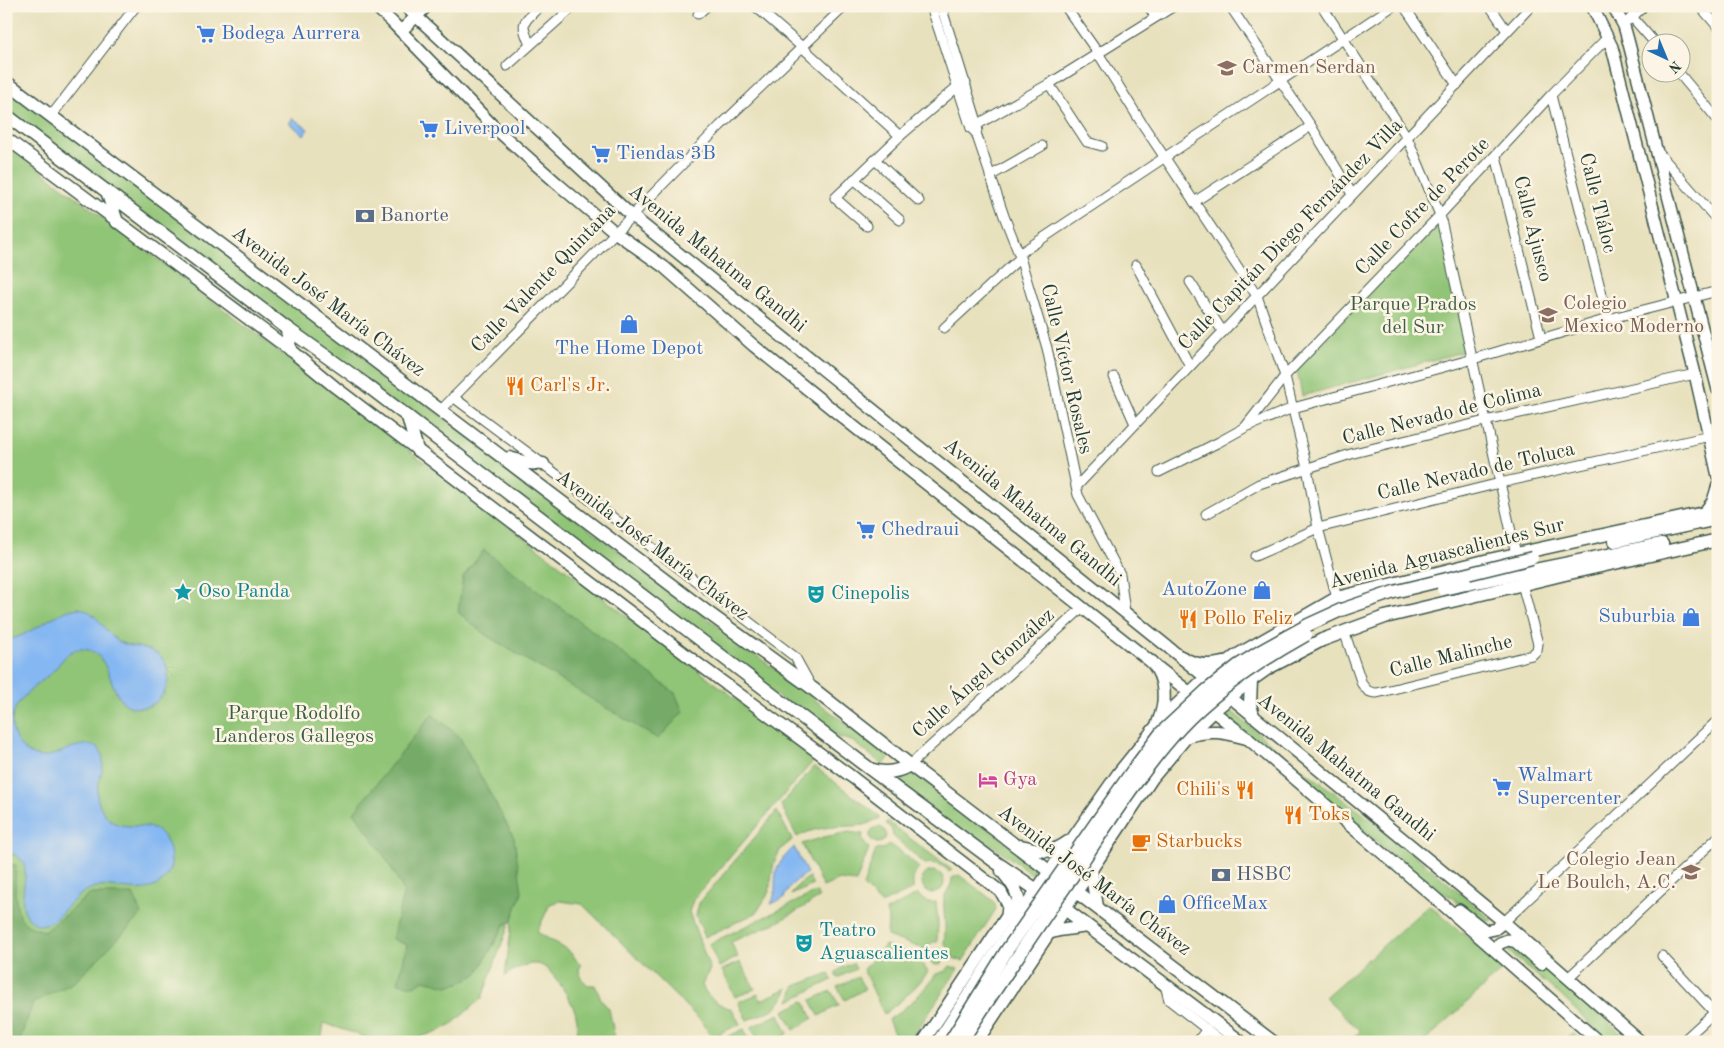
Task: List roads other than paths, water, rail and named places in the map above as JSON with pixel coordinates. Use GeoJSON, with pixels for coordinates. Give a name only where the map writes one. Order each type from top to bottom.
{"type":"FeatureCollection","features":[{"type":"Feature","properties":{"kind":"main road","name":"Avenida Mahatma Gandhi"},"geometry":{"type":"LineString","coordinates":[[375,6],[496,129],[616,233],[664,267],[754,346],[1247,738],[1433,896],[1599,1042]]}},
{"type":"Feature","properties":{"kind":"main road"},"geometry":{"type":"LineString","coordinates":[[401,32],[427,6]]}},
{"type":"Feature","properties":{"kind":"main road"},"geometry":{"type":"LineString","coordinates":[[1592,6],[1612,47],[1695,374],[1718,476]]}},
{"type":"Feature","properties":{"kind":"main road"},"geometry":{"type":"LineString","coordinates":[[1613,6],[1624,26],[1694,296],[1715,366],[1718,390]]}},
{"type":"Feature","properties":{"kind":"main road","name":"Avenida Mahatma Gandhi"},"geometry":{"type":"LineString","coordinates":[[407,7],[631,215],[1230,697],[1504,922],[1641,1042]]}},
{"type":"Feature","properties":{"kind":"main road"},"geometry":{"type":"LineString","coordinates":[[392,22],[407,7]]}},
{"type":"Feature","properties":{"kind":"main road","name":"Avenida José María Chávez"},"geometry":{"type":"LineString","coordinates":[[6,82],[707,612],[812,688],[1273,1042]]}},
{"type":"Feature","properties":{"kind":"main road","name":"Avenida José María Chávez"},"geometry":{"type":"LineString","coordinates":[[6,115],[831,740],[994,861],[1065,909],[1241,1042]]}},
{"type":"Feature","properties":{"kind":"main road"},"geometry":{"type":"LineString","coordinates":[[6,138],[290,350],[417,450],[1001,892],[1008,905],[1008,923]]}},
{"type":"Feature","properties":{"kind":"main road"},"geometry":{"type":"LineString","coordinates":[[107,191],[117,222]]}},
{"type":"Feature","properties":{"kind":"main road"},"geometry":{"type":"LineString","coordinates":[[288,329],[290,350]]}},
{"type":"Feature","properties":{"kind":"main road"},"geometry":{"type":"LineString","coordinates":[[408,418],[417,450]]}},
{"type":"Feature","properties":{"kind":"main road"},"geometry":{"type":"LineString","coordinates":[[497,452],[521,462],[544,464]]}},
{"type":"Feature","properties":{"kind":"main road"},"geometry":{"type":"LineString","coordinates":[[1703,514],[1713,501],[1718,485]]}},
{"type":"Feature","properties":{"kind":"main road","name":"Avenida Aguascalientes Sur"},"geometry":{"type":"LineString","coordinates":[[923,1042],[1008,923],[1037,890],[1119,773],[1156,727],[1190,692],[1236,656],[1337,598],[1516,554],[1718,510]]}},
{"type":"Feature","properties":{"kind":"main road","name":"Avenida Aguascalientes Sur"},"geometry":{"type":"LineString","coordinates":[[950,1042],[1007,950],[1161,733],[1186,709],[1239,665],[1308,625],[1375,598],[1505,564],[1718,519]]}},
{"type":"Feature","properties":{"kind":"main road","name":"Avenida Aguascalientes Sur"},"geometry":{"type":"LineString","coordinates":[[961,1042],[1156,757],[1188,721],[1228,685],[1246,672],[1312,632],[1382,604],[1487,579],[1718,531]]}},
{"type":"Feature","properties":{"kind":"main road"},"geometry":{"type":"LineString","coordinates":[[976,1042],[1165,761],[1213,711],[1268,668],[1322,640],[1385,616],[1718,540]]}},
{"type":"Feature","properties":{"kind":"main road"},"geometry":{"type":"LineString","coordinates":[[1181,657],[1194,663],[1208,666],[1223,663],[1236,656]]}},
{"type":"Feature","properties":{"kind":"main road"},"geometry":{"type":"LineString","coordinates":[[1152,662],[1160,672],[1164,694],[1162,711],[1156,727]]}},
{"type":"Feature","properties":{"kind":"main road"},"geometry":{"type":"LineString","coordinates":[[1224,665],[1221,675],[1226,683],[1241,688]]}},
{"type":"Feature","properties":{"kind":"main road"},"geometry":{"type":"LineString","coordinates":[[1251,680],[1250,704],[1253,716]]}},
{"type":"Feature","properties":{"kind":"main road"},"geometry":{"type":"LineString","coordinates":[[1187,736],[1204,731],[1223,732],[1247,738]]}},
{"type":"Feature","properties":{"kind":"main road"},"geometry":{"type":"LineString","coordinates":[[1144,742],[1151,739],[1162,742],[1167,751],[1165,761]]}},
{"type":"Feature","properties":{"kind":"main road"},"geometry":{"type":"LineString","coordinates":[[822,756],[831,740]]}},
{"type":"Feature","properties":{"kind":"main road"},"geometry":{"type":"LineString","coordinates":[[852,778],[866,766],[888,773],[910,765]]}},
{"type":"Feature","properties":{"kind":"main road"},"geometry":{"type":"LineString","coordinates":[[1016,845],[1041,851],[1051,851],[1060,848],[1074,837]]}},
{"type":"Feature","properties":{"kind":"main road"},"geometry":{"type":"LineString","coordinates":[[994,861],[1017,892],[1018,910],[1008,923]]}},
{"type":"Feature","properties":{"kind":"main road"},"geometry":{"type":"LineString","coordinates":[[1091,869],[1098,907]]}},
{"type":"Feature","properties":{"kind":"main road"},"geometry":{"type":"LineString","coordinates":[[1433,896],[1462,912],[1486,930],[1495,928],[1504,922]]}},
{"type":"Feature","properties":{"kind":"main road","name":"Avenida Aguascalientes Sur"},"geometry":{"type":"LineString","coordinates":[[938,1042],[983,972],[1008,923]]}},
{"type":"Feature","properties":{"kind":"main road"},"geometry":{"type":"LineString","coordinates":[[1048,933],[1087,926]]}},
{"type":"Feature","properties":{"kind":"main road"},"geometry":{"type":"LineString","coordinates":[[1494,949],[1500,943],[1508,940],[1516,942],[1542,965],[1557,968]]}},
{"type":"Feature","properties":{"kind":"main road"},"geometry":{"type":"LineString","coordinates":[[983,972],[998,974],[1003,979],[1005,991],[1001,1005]]}},
{"type":"Feature","properties":{"kind":"street"},"geometry":{"type":"LineString","coordinates":[[51,116],[136,6]]}},
{"type":"Feature","properties":{"kind":"street"},"geometry":{"type":"LineString","coordinates":[[530,46],[522,27],[524,22],[540,6]]}},
{"type":"Feature","properties":{"kind":"street"},"geometry":{"type":"LineString","coordinates":[[507,66],[574,6]]}},
{"type":"Feature","properties":{"kind":"street"},"geometry":{"type":"LineString","coordinates":[[698,14],[707,6]]}},
{"type":"Feature","properties":{"kind":"street"},"geometry":{"type":"LineString","coordinates":[[754,6],[802,46],[900,136]]}},
{"type":"Feature","properties":{"kind":"street","name":"Calle Valente Quintana"},"geometry":{"type":"LineString","coordinates":[[441,410],[616,233],[631,215],[845,6]]}},
{"type":"Feature","properties":{"kind":"street","name":"Calle Víctor Rosales"},"geometry":{"type":"LineString","coordinates":[[931,6],[962,85]]}},
{"type":"Feature","properties":{"kind":"street","name":"Calle Víctor Rosales"},"geometry":{"type":"LineString","coordinates":[[941,6],[975,129],[990,176],[1020,256],[1047,348],[1078,496],[1120,574],[1124,612]]}},
{"type":"Feature","properties":{"kind":"street"},"geometry":{"type":"LineString","coordinates":[[1149,6],[1156,17]]}},
{"type":"Feature","properties":{"kind":"street"},"geometry":{"type":"LineString","coordinates":[[975,129],[1174,6]]}},
{"type":"Feature","properties":{"kind":"street"},"geometry":{"type":"LineString","coordinates":[[1230,6],[1311,126],[1352,194]]}},
{"type":"Feature","properties":{"kind":"street"},"geometry":{"type":"LineString","coordinates":[[1322,6],[1407,137],[1440,215],[1516,554]]}},
{"type":"Feature","properties":{"kind":"street"},"geometry":{"type":"LineString","coordinates":[[944,328],[1020,256],[1393,6]]}},
{"type":"Feature","properties":{"kind":"street"},"geometry":{"type":"LineString","coordinates":[[1404,6],[1457,84]]}},
{"type":"Feature","properties":{"kind":"street"},"geometry":{"type":"LineString","coordinates":[[1490,6],[1507,31]]}},
{"type":"Feature","properties":{"kind":"street","name":"Calle Capitán Diego Fernández Villa"},"geometry":{"type":"LineString","coordinates":[[1076,487],[1531,6]]}},
{"type":"Feature","properties":{"kind":"street"},"geometry":{"type":"LineString","coordinates":[[1624,26],[1644,6]]}},
{"type":"Feature","properties":{"kind":"street"},"geometry":{"type":"LineString","coordinates":[[1700,6],[1718,27]]}},
{"type":"Feature","properties":{"kind":"street"},"geometry":{"type":"LineString","coordinates":[[1068,8],[1257,296],[1285,376],[1307,468],[1318,528],[1337,598]]}},
{"type":"Feature","properties":{"kind":"street"},"geometry":{"type":"LineString","coordinates":[[1632,17],[1645,32]]}},
{"type":"Feature","properties":{"kind":"street","name":"Calle Cofre de Perote"},"geometry":{"type":"LineString","coordinates":[[1246,426],[1285,376],[1608,37]]}},
{"type":"Feature","properties":{"kind":"street"},"geometry":{"type":"LineString","coordinates":[[1686,82],[1718,120]]}},
{"type":"Feature","properties":{"kind":"street"},"geometry":{"type":"LineString","coordinates":[[1049,84],[1087,142],[1102,146]]}},
{"type":"Feature","properties":{"kind":"street"},"geometry":{"type":"LineString","coordinates":[[867,226],[835,198],[900,136],[962,85]]}},
{"type":"Feature","properties":{"kind":"street","name":"Calle Tláloc"},"geometry":{"type":"LineString","coordinates":[[1551,95],[1608,319]]}},
{"type":"Feature","properties":{"kind":"street"},"geometry":{"type":"LineString","coordinates":[[1194,202],[1311,126]]}},
{"type":"Feature","properties":{"kind":"street"},"geometry":{"type":"LineString","coordinates":[[990,176],[1042,146]]}},
{"type":"Feature","properties":{"kind":"street"},"geometry":{"type":"LineString","coordinates":[[1655,149],[1718,222]]}},
{"type":"Feature","properties":{"kind":"street","name":"Calle Ajusco"},"geometry":{"type":"LineString","coordinates":[[1496,156],[1541,338]]}},
{"type":"Feature","properties":{"kind":"street"},"geometry":{"type":"LineString","coordinates":[[875,160],[919,201]]}},
{"type":"Feature","properties":{"kind":"street"},"geometry":{"type":"LineString","coordinates":[[854,179],[900,220]]}},
{"type":"Feature","properties":{"kind":"street"},"geometry":{"type":"LineString","coordinates":[[1136,265],[1190,366]]}},
{"type":"Feature","properties":{"kind":"street"},"geometry":{"type":"LineString","coordinates":[[1190,282],[1223,332]]}},
{"type":"Feature","properties":{"kind":"street"},"geometry":{"type":"LineString","coordinates":[[1159,472],[1219,442],[1246,426],[1293,408],[1473,359],[1676,300],[1718,291]]}},
{"type":"Feature","properties":{"kind":"street","name":"Calle Nevado de Colima"},"geometry":{"type":"LineString","coordinates":[[1206,514],[1260,484],[1354,453],[1485,421],[1695,374]]}},
{"type":"Feature","properties":{"kind":"street"},"geometry":{"type":"LineString","coordinates":[[1114,377],[1134,424]]}},
{"type":"Feature","properties":{"kind":"street"},"geometry":{"type":"LineString","coordinates":[[453,397],[544,464],[796,657],[812,688]]}},
{"type":"Feature","properties":{"kind":"street","name":"Calle Nevado de Toluca"},"geometry":{"type":"LineString","coordinates":[[1255,556],[1318,528],[1500,482],[1710,436]]}},
{"type":"Feature","properties":{"kind":"street","name":"Calle Malinche"},"geometry":{"type":"LineString","coordinates":[[1344,631],[1362,684],[1372,693],[1532,655],[1537,650],[1538,644],[1522,584]]}},
{"type":"Feature","properties":{"kind":"street","name":"Calle Ángel González"},"geometry":{"type":"LineString","coordinates":[[910,765],[1082,608]]}},
{"type":"Feature","properties":{"kind":"street"},"geometry":{"type":"LineString","coordinates":[[1504,922],[1718,720]]}},
{"type":"Feature","properties":{"kind":"street"},"geometry":{"type":"LineString","coordinates":[[1568,978],[1718,837]]}},
{"type":"Feature","properties":{"kind":"street"},"geometry":{"type":"LineString","coordinates":[[1662,956],[1716,1010],[1682,1042]]}},
{"type":"Feature","properties":{"kind":"street","name":"Avenida José María Chávez"},"geometry":{"type":"LineString","coordinates":[[1165,985],[1169,1000],[1224,1042]]}},
{"type":"Feature","properties":{"kind":"street"},"geometry":{"type":"LineString","coordinates":[[1197,1042],[1207,1029]]}},
{"type":"Feature","properties":{"kind":"water"},"geometry":{"type":"Polygon","coordinates":[[[293,118],[308,129],[304,135],[289,123],[293,118]]]}},
{"type":"Feature","properties":{"kind":"water"},"geometry":{"type":"Polygon","coordinates":[[[78,608],[85,610],[95,617],[118,641],[150,650],[160,656],[168,670],[167,686],[164,693],[153,704],[145,707],[132,707],[123,701],[116,692],[102,660],[94,652],[77,649],[68,654],[18,704],[12,717],[15,738],[23,749],[36,756],[43,757],[76,746],[89,745],[98,747],[103,762],[97,792],[102,810],[114,823],[153,828],[158,831],[168,844],[171,853],[171,865],[165,878],[151,888],[97,887],[80,895],[54,920],[38,925],[28,916],[23,906],[24,864],[18,857],[6,852],[6,640],[25,634],[60,614],[78,608]]]}},
{"type":"Feature","properties":{"kind":"water"},"geometry":{"type":"Polygon","coordinates":[[[794,847],[807,873],[793,884],[784,898],[771,904],[777,869],[782,860],[794,847]]]}},
{"type":"Feature","properties":{"kind":"place","name":"Bodega Aurrera"},"geometry":{"type":"Point","coordinates":[206,34]}},
{"type":"Feature","properties":{"kind":"place","name":"Carmen Serdan"},"geometry":{"type":"Point","coordinates":[1227,68]}},
{"type":"Feature","properties":{"kind":"place","name":"Liverpool"},"geometry":{"type":"Point","coordinates":[429,129]}},
{"type":"Feature","properties":{"kind":"place","name":"Tiendas 3B"},"geometry":{"type":"Point","coordinates":[601,154]}},
{"type":"Feature","properties":{"kind":"place","name":"Banorte"},"geometry":{"type":"Point","coordinates":[365,216]}},
{"type":"Feature","properties":{"kind":"place","name":"Colegio Mexico Moderno"},"geometry":{"type":"Point","coordinates":[1548,315]}},
{"type":"Feature","properties":{"kind":"place","name":"The Home Depot"},"geometry":{"type":"Point","coordinates":[629,324]}},
{"type":"Feature","properties":{"kind":"place","name":"Carl's Jr."},"geometry":{"type":"Point","coordinates":[515,386]}},
{"type":"Feature","properties":{"kind":"place","name":"Chedraui"},"geometry":{"type":"Point","coordinates":[866,530]}},
{"type":"Feature","properties":{"kind":"place","name":"AutoZone"},"geometry":{"type":"Point","coordinates":[1262,590]}},
{"type":"Feature","properties":{"kind":"place","name":"Oso Panda"},"geometry":{"type":"Point","coordinates":[183,592]}},
{"type":"Feature","properties":{"kind":"place","name":"Cinepolis"},"geometry":{"type":"Point","coordinates":[816,594]}},
{"type":"Feature","properties":{"kind":"place","name":"Suburbia"},"geometry":{"type":"Point","coordinates":[1691,617]}},
{"type":"Feature","properties":{"kind":"place","name":"Pollo Feliz"},"geometry":{"type":"Point","coordinates":[1188,619]}},
{"type":"Feature","properties":{"kind":"place","name":"Gya"},"geometry":{"type":"Point","coordinates":[988,780]}},
{"type":"Feature","properties":{"kind":"place","name":"Walmart Supercenter"},"geometry":{"type":"Point","coordinates":[1502,787]}},
{"type":"Feature","properties":{"kind":"place","name":"Chili's"},"geometry":{"type":"Point","coordinates":[1245,790]}},
{"type":"Feature","properties":{"kind":"place","name":"Toks"},"geometry":{"type":"Point","coordinates":[1293,815]}},
{"type":"Feature","properties":{"kind":"place","name":"Starbucks"},"geometry":{"type":"Point","coordinates":[1141,842]}},
{"type":"Feature","properties":{"kind":"place","name":"Colegio Jean Le Boulch, A.C."},"geometry":{"type":"Point","coordinates":[1691,872]}},
{"type":"Feature","properties":{"kind":"place","name":"HSBC"},"geometry":{"type":"Point","coordinates":[1221,875]}},
{"type":"Feature","properties":{"kind":"place","name":"OfficeMax"},"geometry":{"type":"Point","coordinates":[1167,904]}},
{"type":"Feature","properties":{"kind":"place","name":"Teatro Aguascalientes"},"geometry":{"type":"Point","coordinates":[804,943]}},
{"type":"Feature","properties":{"kind":"park label","name":"Parque Prados del Sur"},"geometry":{"type":"Point","coordinates":[1413,316]}},
{"type":"Feature","properties":{"kind":"park label","name":"Parque Rodolfo Landeros Gallegos"},"geometry":{"type":"Point","coordinates":[294,726]}}]}
